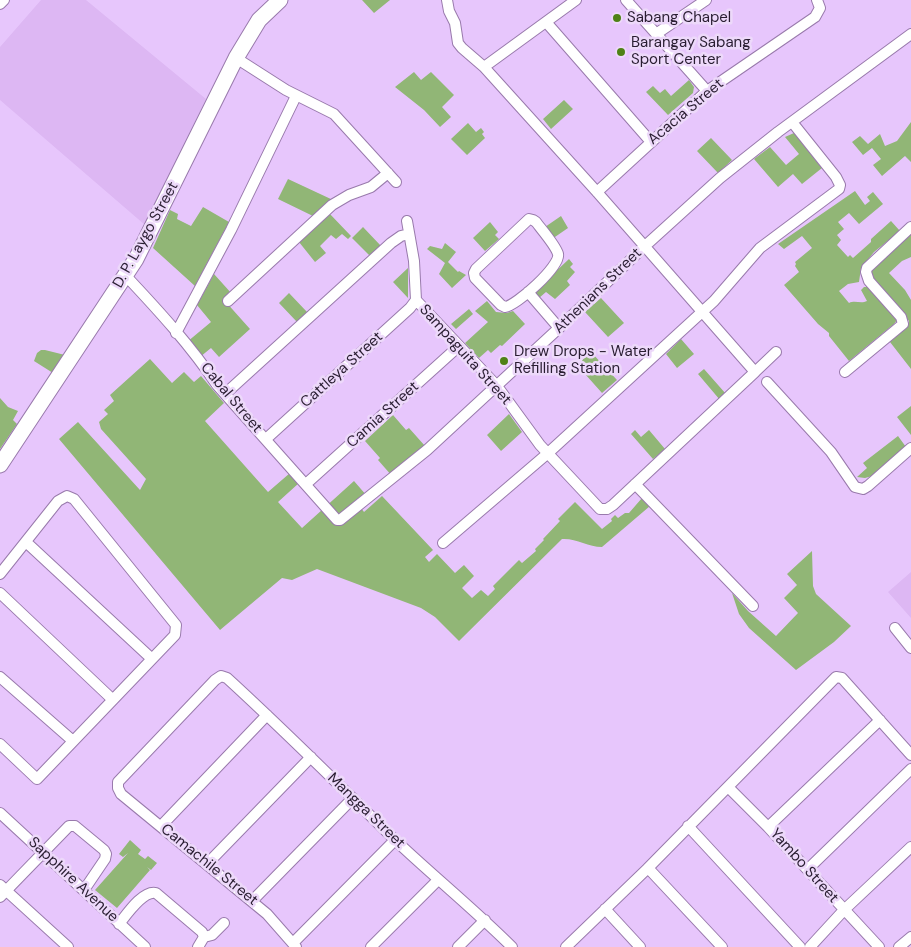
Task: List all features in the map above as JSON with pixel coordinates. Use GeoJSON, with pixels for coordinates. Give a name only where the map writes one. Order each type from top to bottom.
{"type":"FeatureCollection","features":[{"type":"Feature","properties":{"kind":"main road","name":"D. P. Laygo Street"},"geometry":{"type":"LineString","coordinates":[[0,465],[126,276],[146,242],[236,58],[259,20],[280,0]]}},
{"type":"Feature","properties":{"kind":"street"},"geometry":{"type":"LineString","coordinates":[[0,4],[4,0]]}},
{"type":"Feature","properties":{"kind":"street"},"geometry":{"type":"LineString","coordinates":[[447,0],[449,11],[455,23],[458,43],[469,56],[484,67],[597,192],[755,372]]}},
{"type":"Feature","properties":{"kind":"street"},"geometry":{"type":"LineString","coordinates":[[484,67],[576,0]]}},
{"type":"Feature","properties":{"kind":"street"},"geometry":{"type":"LineString","coordinates":[[626,0],[707,91]]}},
{"type":"Feature","properties":{"kind":"street"},"geometry":{"type":"LineString","coordinates":[[656,34],[706,0]]}},
{"type":"Feature","properties":{"kind":"street","name":"Acacia Street"},"geometry":{"type":"LineString","coordinates":[[597,192],[707,91],[815,16],[820,8],[817,0]]}},
{"type":"Feature","properties":{"kind":"street"},"geometry":{"type":"LineString","coordinates":[[546,22],[651,142]]}},
{"type":"Feature","properties":{"kind":"street","name":"Athenians Street"},"geometry":{"type":"LineString","coordinates":[[337,520],[343,518],[427,450],[560,328],[644,246],[720,178],[911,34]]}},
{"type":"Feature","properties":{"kind":"street"},"geometry":{"type":"LineString","coordinates":[[236,58],[296,96],[334,114],[396,182]]}},
{"type":"Feature","properties":{"kind":"street"},"geometry":{"type":"LineString","coordinates":[[176,333],[231,230],[296,96]]}},
{"type":"Feature","properties":{"kind":"street"},"geometry":{"type":"LineString","coordinates":[[443,544],[547,454],[714,301],[760,248],[839,189],[840,185],[836,177],[792,122]]}},
{"type":"Feature","properties":{"kind":"street"},"geometry":{"type":"LineString","coordinates":[[228,301],[332,205],[349,195],[370,187],[388,173]]}},
{"type":"Feature","properties":{"kind":"street"},"geometry":{"type":"LineString","coordinates":[[532,219],[557,251],[558,256],[553,267],[528,292],[513,305],[501,306],[474,274],[476,269],[526,221],[532,219]]}},
{"type":"Feature","properties":{"kind":"street","name":"Sampaguita Street"},"geometry":{"type":"LineString","coordinates":[[407,222],[414,261],[416,300],[497,386],[547,454],[601,509],[607,509],[635,484]]}},
{"type":"Feature","properties":{"kind":"street"},"geometry":{"type":"LineString","coordinates":[[845,372],[903,324],[902,317],[869,281],[866,272],[911,227]]}},
{"type":"Feature","properties":{"kind":"street"},"geometry":{"type":"LineString","coordinates":[[225,394],[391,243],[401,236],[409,234]]}},
{"type":"Feature","properties":{"kind":"street","name":"Cabal Street"},"geometry":{"type":"LineString","coordinates":[[126,276],[154,306],[225,394],[337,520]]}},
{"type":"Feature","properties":{"kind":"street"},"geometry":{"type":"LineString","coordinates":[[528,292],[560,328]]}},
{"type":"Feature","properties":{"kind":"street","name":"Cattleya Street"},"geometry":{"type":"LineString","coordinates":[[266,439],[410,308],[416,300]]}},
{"type":"Feature","properties":{"kind":"street","name":"Camia Street"},"geometry":{"type":"LineString","coordinates":[[306,484],[459,346]]}},
{"type":"Feature","properties":{"kind":"street"},"geometry":{"type":"LineString","coordinates":[[753,606],[635,484],[776,352]]}},
{"type":"Feature","properties":{"kind":"street"},"geometry":{"type":"LineString","coordinates":[[767,382],[831,452],[855,487],[863,489],[868,486],[911,448]]}},
{"type":"Feature","properties":{"kind":"street"},"geometry":{"type":"LineString","coordinates":[[0,574],[58,501],[67,496],[74,499],[176,625],[175,635],[112,699],[38,779],[0,744]]}},
{"type":"Feature","properties":{"kind":"street"},"geometry":{"type":"LineString","coordinates":[[26,542],[152,659]]}},
{"type":"Feature","properties":{"kind":"street"},"geometry":{"type":"LineString","coordinates":[[0,593],[112,699]]}},
{"type":"Feature","properties":{"kind":"street"},"geometry":{"type":"LineString","coordinates":[[895,628],[911,648]]}},
{"type":"Feature","properties":{"kind":"street","name":"Mangga Street"},"geometry":{"type":"LineString","coordinates":[[118,788],[118,782],[215,680],[221,676],[227,678],[395,840],[485,920],[512,947]]}},
{"type":"Feature","properties":{"kind":"street"},"geometry":{"type":"LineString","coordinates":[[0,677],[73,742]]}},
{"type":"Feature","properties":{"kind":"street"},"geometry":{"type":"LineString","coordinates":[[566,947],[648,868],[836,677],[842,678],[911,755]]}},
{"type":"Feature","properties":{"kind":"street"},"geometry":{"type":"LineString","coordinates":[[161,826],[267,715]]}},
{"type":"Feature","properties":{"kind":"street"},"geometry":{"type":"LineString","coordinates":[[768,827],[880,720]]}},
{"type":"Feature","properties":{"kind":"street"},"geometry":{"type":"LineString","coordinates":[[208,863],[310,757]]}},
{"type":"Feature","properties":{"kind":"street"},"geometry":{"type":"LineString","coordinates":[[808,869],[911,768]]}},
{"type":"Feature","properties":{"kind":"street","name":"Yambo Street"},"geometry":{"type":"LineString","coordinates":[[728,787],[808,869],[879,947]]}},
{"type":"Feature","properties":{"kind":"street","name":"Camachile Street"},"geometry":{"type":"LineString","coordinates":[[118,788],[121,794],[208,863],[274,920],[294,945]]}},
{"type":"Feature","properties":{"kind":"street"},"geometry":{"type":"LineString","coordinates":[[252,901],[353,798]]}},
{"type":"Feature","properties":{"kind":"street","name":"Sapphire Avenue"},"geometry":{"type":"LineString","coordinates":[[0,813],[145,947]]}},
{"type":"Feature","properties":{"kind":"street"},"geometry":{"type":"LineString","coordinates":[[68,947],[2,891],[64,829],[72,826],[104,850],[106,854],[84,890]]}},
{"type":"Feature","properties":{"kind":"street"},"geometry":{"type":"LineString","coordinates":[[688,826],[800,947]]}},
{"type":"Feature","properties":{"kind":"street"},"geometry":{"type":"LineString","coordinates":[[294,945],[395,840]]}},
{"type":"Feature","properties":{"kind":"street"},"geometry":{"type":"LineString","coordinates":[[810,947],[844,910],[911,847]]}},
{"type":"Feature","properties":{"kind":"street"},"geometry":{"type":"LineString","coordinates":[[648,868],[722,947]]}},
{"type":"Feature","properties":{"kind":"street"},"geometry":{"type":"LineString","coordinates":[[371,947],[438,880]]}},
{"type":"Feature","properties":{"kind":"street"},"geometry":{"type":"LineString","coordinates":[[119,924],[146,894],[156,893],[202,932],[204,937],[202,944],[198,947]]}},
{"type":"Feature","properties":{"kind":"street"},"geometry":{"type":"LineString","coordinates":[[605,909],[640,947]]}},
{"type":"Feature","properties":{"kind":"street"},"geometry":{"type":"LineString","coordinates":[[458,947],[485,920]]}},
{"type":"Feature","properties":{"kind":"street"},"geometry":{"type":"LineString","coordinates":[[204,937],[214,934],[224,923]]}},
{"type":"Feature","properties":{"kind":"street"},"geometry":{"type":"LineString","coordinates":[[899,947],[911,937]]}},
{"type":"Feature","properties":{"kind":"shaded area"},"geometry":{"type":"Polygon","coordinates":[[[41,0],[86,0],[206,99],[145,225],[0,100],[0,47],[41,0]]]}},
{"type":"Feature","properties":{"kind":"shaded area"},"geometry":{"type":"Polygon","coordinates":[[[911,572],[911,618],[888,592],[911,572]]]}},
{"type":"Feature","properties":{"kind":"green space"},"geometry":{"type":"Polygon","coordinates":[[[362,0],[390,0],[374,13],[362,0]]]}},
{"type":"Feature","properties":{"kind":"green space"},"geometry":{"type":"Polygon","coordinates":[[[414,72],[421,80],[431,72],[454,95],[442,107],[451,117],[440,127],[424,110],[395,87],[414,72]]]}},
{"type":"Feature","properties":{"kind":"green space"},"geometry":{"type":"Polygon","coordinates":[[[689,80],[694,87],[693,93],[668,115],[646,92],[653,86],[660,93],[665,89],[671,96],[689,80]]]}},
{"type":"Feature","properties":{"kind":"green space"},"geometry":{"type":"Polygon","coordinates":[[[564,100],[573,109],[551,129],[543,119],[564,100]]]}},
{"type":"Feature","properties":{"kind":"green space"},"geometry":{"type":"Polygon","coordinates":[[[911,122],[911,162],[905,156],[882,176],[873,165],[881,159],[872,148],[863,155],[852,142],[860,136],[868,144],[880,134],[885,146],[897,141],[911,122]]]}},
{"type":"Feature","properties":{"kind":"green space"},"geometry":{"type":"Polygon","coordinates":[[[468,123],[476,132],[481,128],[485,138],[467,155],[451,139],[468,123]]]}},
{"type":"Feature","properties":{"kind":"green space"},"geometry":{"type":"Polygon","coordinates":[[[794,133],[822,168],[802,184],[793,174],[778,187],[754,159],[770,147],[786,165],[799,154],[785,137],[794,133]]]}},
{"type":"Feature","properties":{"kind":"green space"},"geometry":{"type":"Polygon","coordinates":[[[711,138],[732,160],[718,173],[697,151],[711,138]]]}},
{"type":"Feature","properties":{"kind":"green space"},"geometry":{"type":"Polygon","coordinates":[[[288,179],[333,200],[325,208],[322,207],[315,217],[278,199],[288,179]]]}},
{"type":"Feature","properties":{"kind":"green space"},"geometry":{"type":"Polygon","coordinates":[[[855,191],[865,205],[870,201],[867,197],[873,192],[883,204],[859,224],[849,213],[838,222],[844,229],[837,235],[841,240],[837,245],[848,257],[850,255],[853,258],[891,221],[900,231],[874,252],[861,268],[859,282],[848,284],[839,291],[849,303],[862,302],[867,301],[861,290],[864,287],[868,287],[897,320],[849,361],[829,336],[829,333],[818,324],[784,285],[799,272],[795,262],[812,248],[802,236],[784,249],[778,244],[855,191]]]}},
{"type":"Feature","properties":{"kind":"green space"},"geometry":{"type":"Polygon","coordinates":[[[203,207],[229,222],[195,286],[153,248],[170,210],[178,214],[177,219],[191,226],[203,207]]]}},
{"type":"Feature","properties":{"kind":"green space"},"geometry":{"type":"Polygon","coordinates":[[[329,213],[351,236],[348,239],[342,234],[336,239],[331,235],[320,246],[326,253],[315,262],[299,242],[329,213]]]}},
{"type":"Feature","properties":{"kind":"green space"},"geometry":{"type":"Polygon","coordinates":[[[561,216],[568,228],[552,239],[545,227],[561,216]]]}},
{"type":"Feature","properties":{"kind":"green space"},"geometry":{"type":"Polygon","coordinates":[[[490,222],[498,232],[495,235],[499,239],[485,251],[473,238],[490,222]]]}},
{"type":"Feature","properties":{"kind":"green space"},"geometry":{"type":"Polygon","coordinates":[[[363,227],[381,246],[370,256],[352,238],[363,227]]]}},
{"type":"Feature","properties":{"kind":"green space"},"geometry":{"type":"Polygon","coordinates":[[[911,233],[911,257],[902,261],[889,273],[905,290],[911,300],[911,369],[890,342],[908,326],[909,321],[873,279],[870,271],[911,233]]]}},
{"type":"Feature","properties":{"kind":"green space"},"geometry":{"type":"Polygon","coordinates":[[[445,243],[456,252],[448,262],[458,272],[466,275],[452,288],[439,274],[445,263],[427,249],[430,246],[442,249],[445,243]]]}},
{"type":"Feature","properties":{"kind":"green space"},"geometry":{"type":"Polygon","coordinates":[[[569,259],[573,264],[570,267],[575,272],[567,281],[570,285],[555,299],[546,292],[539,298],[534,292],[569,259]]]}},
{"type":"Feature","properties":{"kind":"green space"},"geometry":{"type":"Polygon","coordinates":[[[408,268],[408,298],[393,282],[408,268]]]}},
{"type":"Feature","properties":{"kind":"green space"},"geometry":{"type":"Polygon","coordinates":[[[214,274],[232,294],[225,301],[250,329],[219,357],[211,348],[200,357],[187,342],[211,322],[197,305],[214,274]]]}},
{"type":"Feature","properties":{"kind":"green space"},"geometry":{"type":"Polygon","coordinates":[[[289,293],[307,312],[297,322],[279,303],[289,293]]]}},
{"type":"Feature","properties":{"kind":"green space"},"geometry":{"type":"Polygon","coordinates":[[[601,298],[624,323],[608,337],[585,312],[601,298]]]}},
{"type":"Feature","properties":{"kind":"green space"},"geometry":{"type":"Polygon","coordinates":[[[487,301],[496,312],[507,313],[513,311],[525,324],[502,346],[500,345],[491,353],[488,350],[479,358],[465,343],[488,322],[475,311],[487,301]]]}},
{"type":"Feature","properties":{"kind":"green space"},"geometry":{"type":"Polygon","coordinates":[[[469,309],[473,314],[456,329],[451,324],[469,309]]]}},
{"type":"Feature","properties":{"kind":"green space"},"geometry":{"type":"Polygon","coordinates":[[[681,339],[694,354],[677,368],[666,354],[681,339]]]}},
{"type":"Feature","properties":{"kind":"green space"},"geometry":{"type":"Polygon","coordinates":[[[41,350],[65,355],[53,373],[34,361],[37,353],[41,350]]]}},
{"type":"Feature","properties":{"kind":"green space"},"geometry":{"type":"Polygon","coordinates":[[[591,352],[617,380],[602,393],[577,365],[591,352]]]}},
{"type":"Feature","properties":{"kind":"green space"},"geometry":{"type":"Polygon","coordinates":[[[150,359],[172,383],[184,372],[194,382],[201,376],[224,403],[205,421],[268,492],[290,473],[299,483],[278,502],[302,528],[354,481],[367,496],[358,504],[364,512],[382,496],[433,550],[425,557],[429,562],[437,554],[455,573],[464,565],[474,576],[462,588],[472,598],[481,590],[488,596],[495,589],[493,586],[519,560],[522,563],[536,551],[535,549],[543,539],[560,521],[558,519],[575,502],[602,529],[612,521],[611,519],[615,515],[618,518],[625,513],[629,513],[642,498],[650,506],[602,547],[562,539],[459,641],[435,617],[421,608],[317,569],[292,580],[282,578],[220,630],[59,439],[78,422],[140,490],[146,479],[101,429],[99,422],[108,414],[104,410],[114,401],[110,395],[150,359]]]}},
{"type":"Feature","properties":{"kind":"green space"},"geometry":{"type":"Polygon","coordinates":[[[704,369],[726,394],[720,400],[698,374],[704,369]]]}},
{"type":"Feature","properties":{"kind":"green space"},"geometry":{"type":"Polygon","coordinates":[[[0,398],[8,407],[18,411],[13,420],[17,424],[0,449],[0,398]]]}},
{"type":"Feature","properties":{"kind":"green space"},"geometry":{"type":"Polygon","coordinates":[[[911,406],[911,435],[897,417],[911,406]]]}},
{"type":"Feature","properties":{"kind":"green space"},"geometry":{"type":"Polygon","coordinates":[[[509,414],[522,432],[501,451],[487,435],[509,414]]]}},
{"type":"Feature","properties":{"kind":"green space"},"geometry":{"type":"Polygon","coordinates":[[[393,415],[406,430],[409,428],[425,446],[392,476],[365,441],[393,415]]]}},
{"type":"Feature","properties":{"kind":"green space"},"geometry":{"type":"Polygon","coordinates":[[[635,430],[641,437],[649,430],[665,449],[653,459],[631,434],[635,430]]]}},
{"type":"Feature","properties":{"kind":"green space"},"geometry":{"type":"Polygon","coordinates":[[[898,436],[906,447],[872,476],[865,478],[857,477],[867,468],[863,463],[898,436]]]}},
{"type":"Feature","properties":{"kind":"green space"},"geometry":{"type":"Polygon","coordinates":[[[812,551],[813,586],[816,594],[851,626],[834,642],[796,670],[749,628],[739,614],[732,593],[748,611],[776,636],[798,613],[784,598],[797,585],[787,574],[812,551]]]}},
{"type":"Feature","properties":{"kind":"green space"},"geometry":{"type":"Polygon","coordinates":[[[130,840],[141,850],[138,854],[145,859],[148,856],[157,863],[151,870],[147,867],[150,870],[117,908],[95,890],[128,853],[123,857],[119,854],[130,840]]]}},
{"type":"Feature","properties":{"kind":"place","name":"Sabang Chapel"},"geometry":{"type":"Point","coordinates":[617,18]}},
{"type":"Feature","properties":{"kind":"place","name":"Barangay Sabang Sport Center"},"geometry":{"type":"Point","coordinates":[621,52]}},
{"type":"Feature","properties":{"kind":"place","name":"Drew Drops - Water Refilling Station"},"geometry":{"type":"Point","coordinates":[504,361]}}]}
